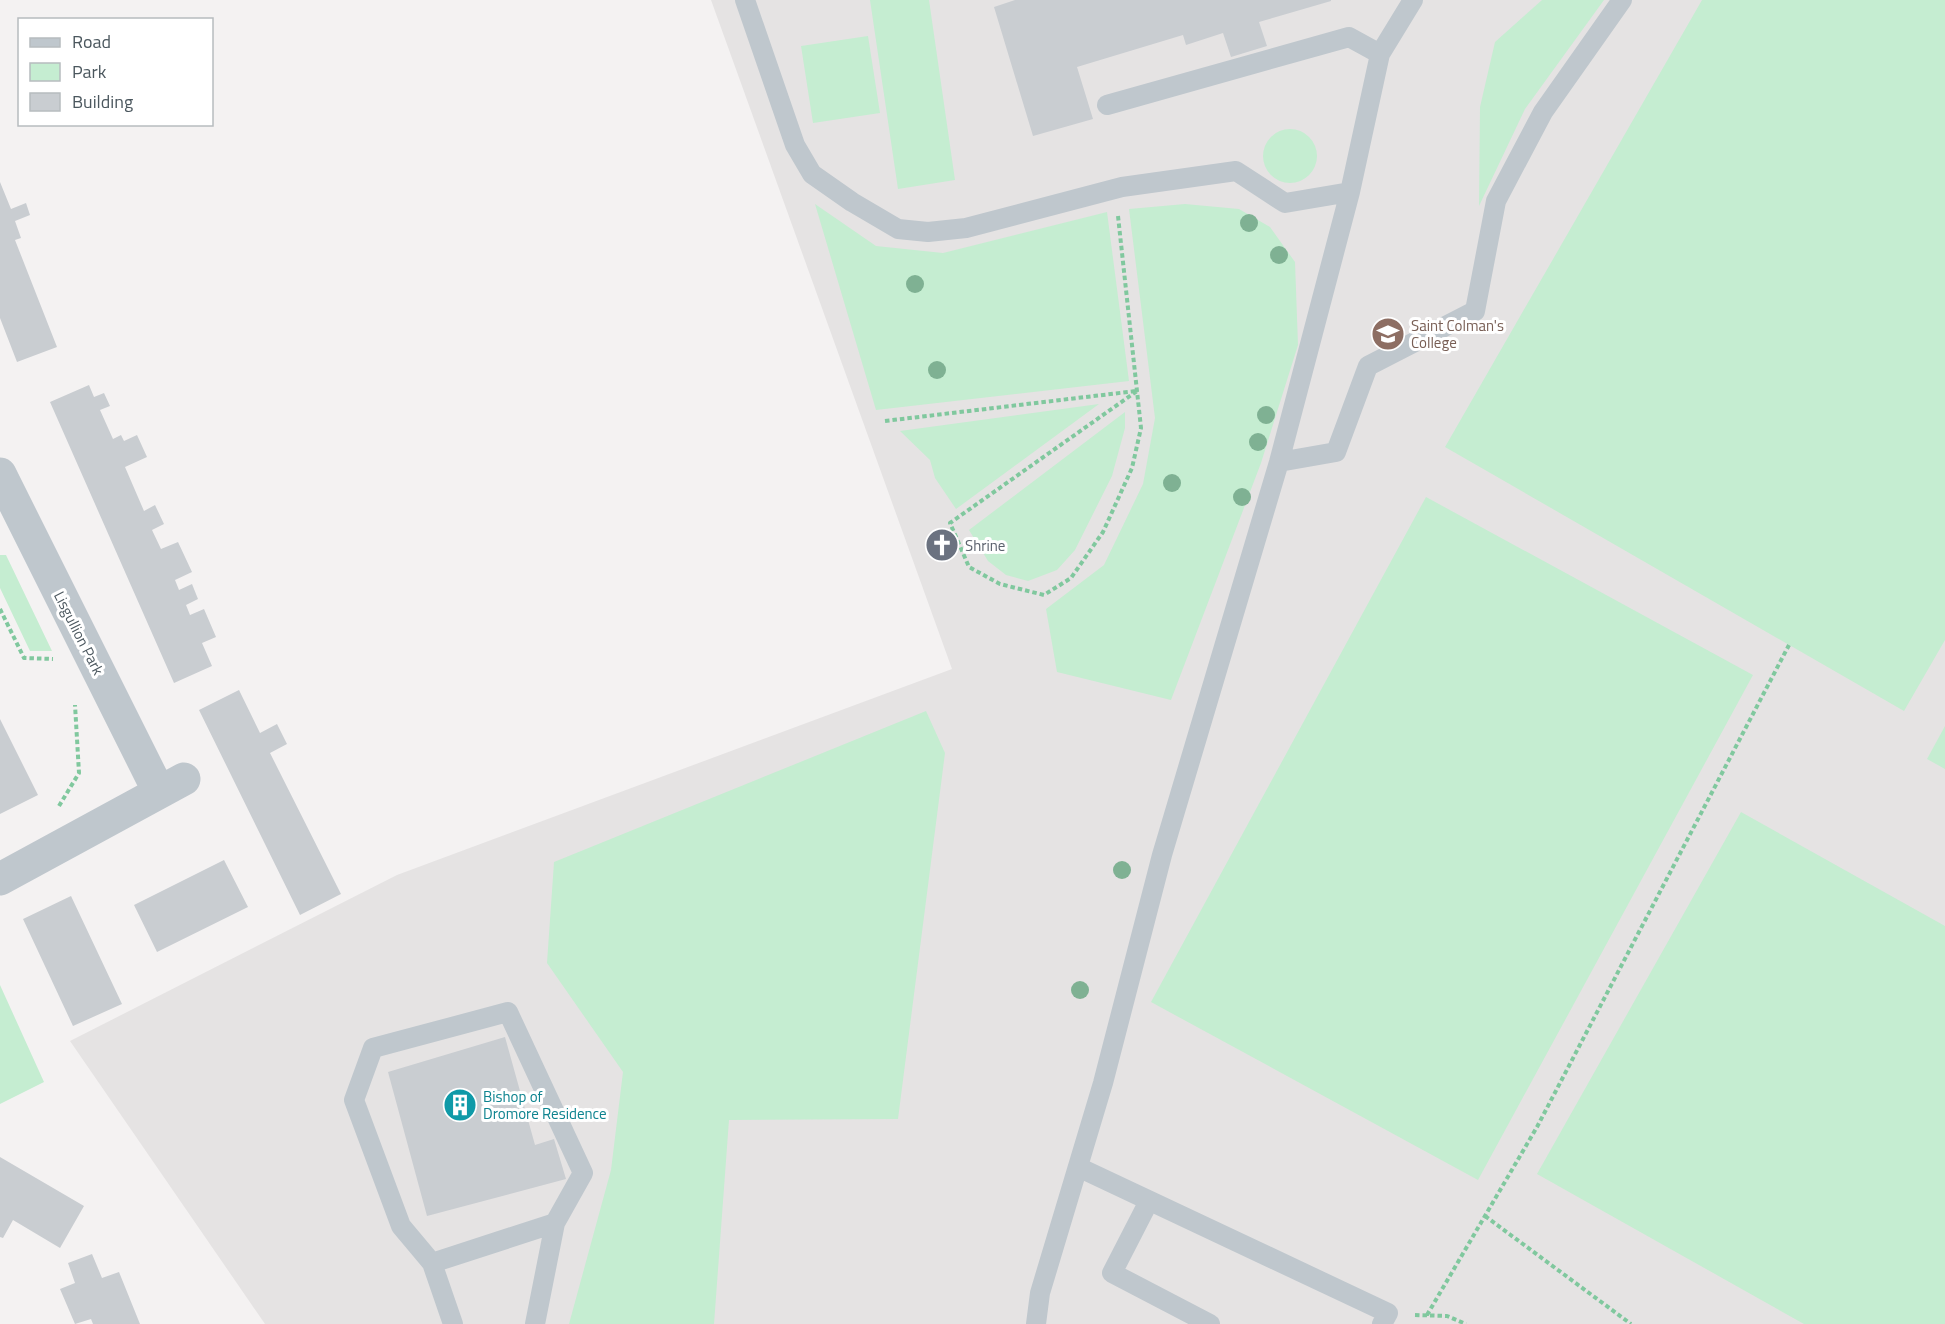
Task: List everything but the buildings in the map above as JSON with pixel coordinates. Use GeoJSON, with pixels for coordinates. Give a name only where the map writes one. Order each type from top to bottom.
{"type":"FeatureCollection","features":[{"type":"Feature","properties":{"kind":"street","name":"Lisgullion Park"},"geometry":{"type":"LineString","coordinates":[[0,474],[171,785],[0,879]]}},
{"type":"Feature","properties":{"kind":"lane"},"geometry":{"type":"LineString","coordinates":[[745,0],[795,145],[812,174],[852,202],[898,229],[928,232],[966,228],[1115,189],[1236,171],[1285,203],[1350,192]]}},
{"type":"Feature","properties":{"kind":"lane"},"geometry":{"type":"LineString","coordinates":[[1036,1324],[1040,1293],[1103,1083],[1162,855],[1279,462],[1350,192],[1380,54],[1413,0]]}},
{"type":"Feature","properties":{"kind":"lane"},"geometry":{"type":"LineString","coordinates":[[1279,462],[1336,452],[1368,366],[1475,311],[1496,201],[1543,112],[1622,0]]}},
{"type":"Feature","properties":{"kind":"lane"},"geometry":{"type":"LineString","coordinates":[[1107,105],[1349,37],[1380,54]]}},
{"type":"Feature","properties":{"kind":"lane"},"geometry":{"type":"LineString","coordinates":[[453,1324],[432,1263],[401,1226],[354,1100],[374,1048],[508,1012],[583,1173],[555,1223],[536,1324]]}},
{"type":"Feature","properties":{"kind":"lane"},"geometry":{"type":"LineString","coordinates":[[1078,1167],[1385,1319]]}},
{"type":"Feature","properties":{"kind":"lane"},"geometry":{"type":"LineString","coordinates":[[1149,1201],[1112,1274],[1210,1324]]}},
{"type":"Feature","properties":{"kind":"lane"},"geometry":{"type":"LineString","coordinates":[[432,1263],[555,1223]]}},
{"type":"Feature","properties":{"kind":"path"},"geometry":{"type":"LineString","coordinates":[[1115,189],[1137,391],[1141,428],[1132,468],[1103,532],[1071,578],[1044,595],[1000,584],[969,567],[950,523],[1137,391]]}},
{"type":"Feature","properties":{"kind":"path"},"geometry":{"type":"LineString","coordinates":[[885,421],[1137,391]]}},
{"type":"Feature","properties":{"kind":"path"},"geometry":{"type":"LineString","coordinates":[[0,609],[24,658],[55,659]]}},
{"type":"Feature","properties":{"kind":"path"},"geometry":{"type":"LineString","coordinates":[[1427,1315],[1537,1127],[1789,645]]}},
{"type":"Feature","properties":{"kind":"path"},"geometry":{"type":"LineString","coordinates":[[57,811],[79,773],[75,704]]}},
{"type":"Feature","properties":{"kind":"path"},"geometry":{"type":"LineString","coordinates":[[1485,1216],[1631,1324]]}},
{"type":"Feature","properties":{"kind":"path"},"geometry":{"type":"LineString","coordinates":[[1385,1319],[1427,1315],[1448,1316],[1466,1324]]}},
{"type":"Feature","properties":{"kind":"shaded area","name":"Saint Colman's College"},"geometry":{"type":"Polygon","coordinates":[[[711,0],[1945,0],[1945,1324],[265,1324],[70,1041],[397,875],[952,669],[711,0]]]}},
{"type":"Feature","properties":{"kind":"green space"},"geometry":{"type":"Polygon","coordinates":[[[870,0],[929,0],[955,180],[898,189],[870,0]]]}},
{"type":"Feature","properties":{"kind":"green space"},"geometry":{"type":"Polygon","coordinates":[[[1542,0],[1604,0],[1525,109],[1479,206],[1480,107],[1495,42],[1542,0]]]}},
{"type":"Feature","properties":{"kind":"green space"},"geometry":{"type":"Polygon","coordinates":[[[1702,0],[1945,0],[1945,640],[1904,711],[1445,447],[1702,0]]]}},
{"type":"Feature","properties":{"kind":"green space"},"geometry":{"type":"Polygon","coordinates":[[[868,36],[880,113],[813,123],[801,46],[868,36]]]}},
{"type":"Feature","properties":{"kind":"green space"},"geometry":{"type":"Polygon","coordinates":[[[1290,129],[1300,131],[1309,137],[1315,146],[1317,156],[1315,166],[1309,175],[1300,181],[1290,183],[1280,181],[1271,175],[1265,166],[1263,156],[1265,146],[1271,137],[1280,131],[1290,129]]]}},
{"type":"Feature","properties":{"kind":"green space"},"geometry":{"type":"Polygon","coordinates":[[[815,204],[876,246],[943,253],[1107,212],[1129,381],[876,410],[815,204]]]}},
{"type":"Feature","properties":{"kind":"green space"},"geometry":{"type":"Polygon","coordinates":[[[1185,204],[1239,209],[1270,227],[1295,262],[1298,345],[1261,463],[1171,700],[1057,672],[1046,609],[1104,565],[1143,484],[1155,418],[1129,209],[1185,204]]]}},
{"type":"Feature","properties":{"kind":"green space"},"geometry":{"type":"Polygon","coordinates":[[[1099,404],[956,509],[935,478],[930,460],[900,431],[1099,404]]]}},
{"type":"Feature","properties":{"kind":"green space"},"geometry":{"type":"Polygon","coordinates":[[[1125,412],[1125,428],[1112,476],[1075,550],[1057,570],[1028,581],[1006,575],[988,561],[969,530],[1125,412]]]}},
{"type":"Feature","properties":{"kind":"green space"},"geometry":{"type":"Polygon","coordinates":[[[1426,497],[1753,675],[1478,1180],[1151,1002],[1426,497]]]}},
{"type":"Feature","properties":{"kind":"green space"},"geometry":{"type":"Polygon","coordinates":[[[0,555],[6,555],[52,651],[30,651],[0,588],[0,555]]]}},
{"type":"Feature","properties":{"kind":"green space"},"geometry":{"type":"Polygon","coordinates":[[[926,711],[945,753],[898,1119],[729,1120],[714,1324],[569,1324],[611,1170],[623,1072],[547,963],[554,862],[926,711]]]}},
{"type":"Feature","properties":{"kind":"green space"},"geometry":{"type":"Polygon","coordinates":[[[1945,726],[1945,769],[1927,759],[1945,726]]]}},
{"type":"Feature","properties":{"kind":"green space"},"geometry":{"type":"Polygon","coordinates":[[[1741,812],[1945,926],[1945,1324],[1804,1324],[1537,1174],[1741,812]]]}},
{"type":"Feature","properties":{"kind":"green space"},"geometry":{"type":"Polygon","coordinates":[[[0,985],[44,1082],[0,1104],[0,985]]]}},
{"type":"Feature","properties":{"kind":"place","name":"Saint Colman's College"},"geometry":{"type":"Point","coordinates":[1388,334]}},
{"type":"Feature","properties":{"kind":"place","name":"Shrine"},"geometry":{"type":"Point","coordinates":[942,545]}},
{"type":"Feature","properties":{"kind":"place","name":"Bishop of Dromore Residence"},"geometry":{"type":"Point","coordinates":[460,1105]}}]}
